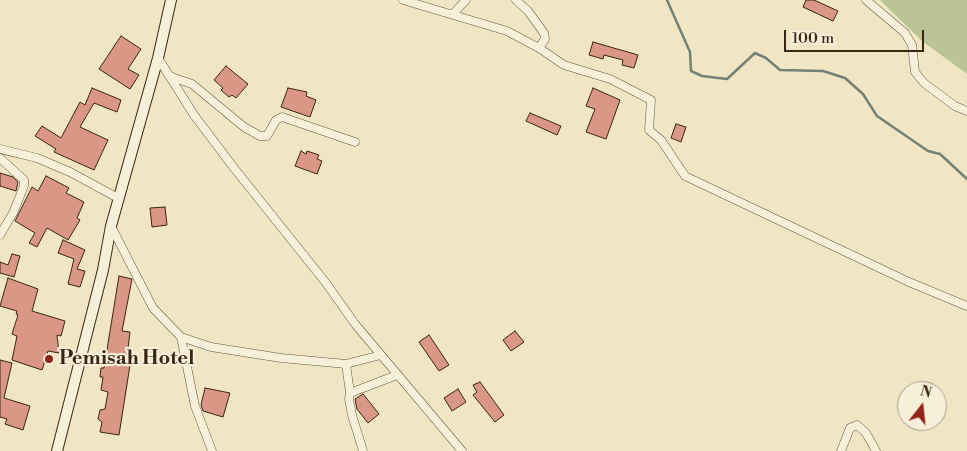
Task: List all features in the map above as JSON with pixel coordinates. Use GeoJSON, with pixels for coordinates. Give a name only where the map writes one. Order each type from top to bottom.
{"type":"FeatureCollection","features":[{"type":"Feature","properties":{"kind":"street"},"geometry":{"type":"LineString","coordinates":[[57,451],[103,270],[118,198],[158,58],[171,0]]}},
{"type":"Feature","properties":{"kind":"street"},"geometry":{"type":"LineString","coordinates":[[403,0],[507,31],[539,48],[564,65],[610,79],[651,100],[649,130],[661,140],[685,176],[909,282],[967,306]]}},
{"type":"Feature","properties":{"kind":"street"},"geometry":{"type":"LineString","coordinates":[[453,14],[466,0]]}},
{"type":"Feature","properties":{"kind":"street"},"geometry":{"type":"LineString","coordinates":[[516,0],[528,11],[544,33],[545,38],[539,48]]}},
{"type":"Feature","properties":{"kind":"street"},"geometry":{"type":"LineString","coordinates":[[866,0],[905,33],[912,45],[915,72],[924,83],[956,106],[967,111]]}},
{"type":"Feature","properties":{"kind":"street"},"geometry":{"type":"LineString","coordinates":[[158,58],[194,115],[234,168],[397,375],[462,451]]}},
{"type":"Feature","properties":{"kind":"street"},"geometry":{"type":"LineString","coordinates":[[169,76],[192,84],[206,93],[229,116],[260,136],[267,136],[276,120],[282,117],[355,142]]}},
{"type":"Feature","properties":{"kind":"street"},"geometry":{"type":"LineString","coordinates":[[0,149],[37,158],[70,172],[118,198]]}},
{"type":"Feature","properties":{"kind":"street"},"geometry":{"type":"LineString","coordinates":[[0,158],[24,180],[24,186],[13,213],[0,235]]}},
{"type":"Feature","properties":{"kind":"street"},"geometry":{"type":"LineString","coordinates":[[111,226],[153,308],[181,337],[211,347],[346,364],[381,355]]}},
{"type":"Feature","properties":{"kind":"street"},"geometry":{"type":"LineString","coordinates":[[181,337],[195,406],[212,451]]}},
{"type":"Feature","properties":{"kind":"street"},"geometry":{"type":"LineString","coordinates":[[346,364],[350,393],[349,399],[363,451]]}},
{"type":"Feature","properties":{"kind":"street"},"geometry":{"type":"LineString","coordinates":[[350,393],[397,375]]}},
{"type":"Feature","properties":{"kind":"street"},"geometry":{"type":"LineString","coordinates":[[841,451],[850,428],[857,425],[866,433],[876,451]]}},
{"type":"Feature","properties":{"kind":"green space"},"geometry":{"type":"Polygon","coordinates":[[[880,0],[967,0],[967,74],[922,41],[880,0]]]}},
{"type":"Feature","properties":{"kind":"building"},"geometry":{"type":"Polygon","coordinates":[[[806,0],[814,0],[838,11],[833,21],[803,7],[806,0]]]}},
{"type":"Feature","properties":{"kind":"building"},"geometry":{"type":"Polygon","coordinates":[[[121,36],[141,49],[128,69],[139,75],[130,89],[99,69],[121,36]]]}},
{"type":"Feature","properties":{"kind":"building"},"geometry":{"type":"Polygon","coordinates":[[[593,42],[638,55],[634,68],[622,65],[623,60],[604,55],[603,59],[589,55],[593,42]]]}},
{"type":"Feature","properties":{"kind":"building"},"geometry":{"type":"Polygon","coordinates":[[[226,66],[248,84],[236,98],[232,95],[229,97],[214,80],[226,66]]]}},
{"type":"Feature","properties":{"kind":"building"},"geometry":{"type":"Polygon","coordinates":[[[92,88],[121,100],[117,112],[94,103],[80,127],[108,140],[94,170],[54,152],[56,149],[35,136],[42,126],[61,138],[80,102],[85,105],[92,88]]]}},
{"type":"Feature","properties":{"kind":"building"},"geometry":{"type":"Polygon","coordinates":[[[288,88],[307,92],[306,96],[316,100],[310,117],[281,107],[288,88]]]}},
{"type":"Feature","properties":{"kind":"building"},"geometry":{"type":"Polygon","coordinates":[[[593,88],[620,100],[606,139],[586,132],[595,109],[586,106],[593,88]]]}},
{"type":"Feature","properties":{"kind":"building"},"geometry":{"type":"Polygon","coordinates":[[[530,113],[561,126],[557,135],[526,121],[530,113]]]}},
{"type":"Feature","properties":{"kind":"building"},"geometry":{"type":"Polygon","coordinates":[[[676,124],[686,127],[681,142],[671,138],[676,124]]]}},
{"type":"Feature","properties":{"kind":"building"},"geometry":{"type":"Polygon","coordinates":[[[301,151],[306,154],[307,151],[319,155],[317,159],[322,161],[317,174],[295,166],[301,151]]]}},
{"type":"Feature","properties":{"kind":"building"},"geometry":{"type":"Polygon","coordinates":[[[0,173],[13,177],[18,182],[16,191],[0,186],[0,173]]]}},
{"type":"Feature","properties":{"kind":"building"},"geometry":{"type":"Polygon","coordinates":[[[46,176],[69,188],[66,193],[84,202],[77,218],[80,220],[68,240],[47,228],[37,247],[29,243],[35,233],[15,221],[32,187],[38,191],[46,176]]]}},
{"type":"Feature","properties":{"kind":"building"},"geometry":{"type":"Polygon","coordinates":[[[165,207],[167,225],[152,227],[150,208],[165,207]]]}},
{"type":"Feature","properties":{"kind":"building"},"geometry":{"type":"Polygon","coordinates":[[[63,240],[85,250],[77,269],[85,271],[80,287],[68,284],[74,259],[58,253],[63,240]]]}},
{"type":"Feature","properties":{"kind":"building"},"geometry":{"type":"Polygon","coordinates":[[[12,254],[20,256],[14,277],[0,273],[0,262],[8,265],[12,254]]]}},
{"type":"Feature","properties":{"kind":"building"},"geometry":{"type":"Polygon","coordinates":[[[119,276],[132,279],[122,331],[130,332],[126,364],[130,365],[119,435],[100,432],[102,422],[98,419],[100,410],[105,409],[108,392],[101,390],[103,377],[100,377],[101,368],[104,368],[119,276]]]}},
{"type":"Feature","properties":{"kind":"building"},"geometry":{"type":"Polygon","coordinates":[[[8,278],[38,289],[32,311],[65,321],[61,336],[57,335],[59,353],[48,351],[42,370],[12,360],[17,336],[12,334],[18,315],[16,314],[17,311],[0,306],[8,278]]]}},
{"type":"Feature","properties":{"kind":"building"},"geometry":{"type":"Polygon","coordinates":[[[515,331],[524,342],[511,351],[503,340],[515,331]]]}},
{"type":"Feature","properties":{"kind":"building"},"geometry":{"type":"Polygon","coordinates":[[[429,335],[449,365],[439,371],[419,342],[429,335]]]}},
{"type":"Feature","properties":{"kind":"building"},"geometry":{"type":"Polygon","coordinates":[[[0,360],[12,363],[4,398],[30,406],[23,430],[5,424],[7,419],[0,417],[0,360]]]}},
{"type":"Feature","properties":{"kind":"building"},"geometry":{"type":"Polygon","coordinates":[[[480,382],[504,415],[495,422],[473,395],[477,392],[473,385],[480,382]]]}},
{"type":"Feature","properties":{"kind":"building"},"geometry":{"type":"Polygon","coordinates":[[[205,388],[230,393],[223,417],[203,411],[201,405],[205,388]]]}},
{"type":"Feature","properties":{"kind":"building"},"geometry":{"type":"Polygon","coordinates":[[[458,389],[466,402],[452,411],[444,398],[458,389]]]}},
{"type":"Feature","properties":{"kind":"building"},"geometry":{"type":"Polygon","coordinates":[[[363,394],[379,414],[368,423],[357,409],[355,399],[363,394]]]}},
{"type":"Feature","properties":{"kind":"waterway"},"geometry":{"type":"LineString","coordinates":[[667,0],[690,52],[691,71],[702,76],[727,79],[755,53],[766,58],[780,70],[823,71],[845,78],[863,94],[877,116],[928,151],[940,154],[967,179]]}},
{"type":"Feature","properties":{"kind":"place","name":"Pemisah Hotel"},"geometry":{"type":"Point","coordinates":[49,359]}}]}
